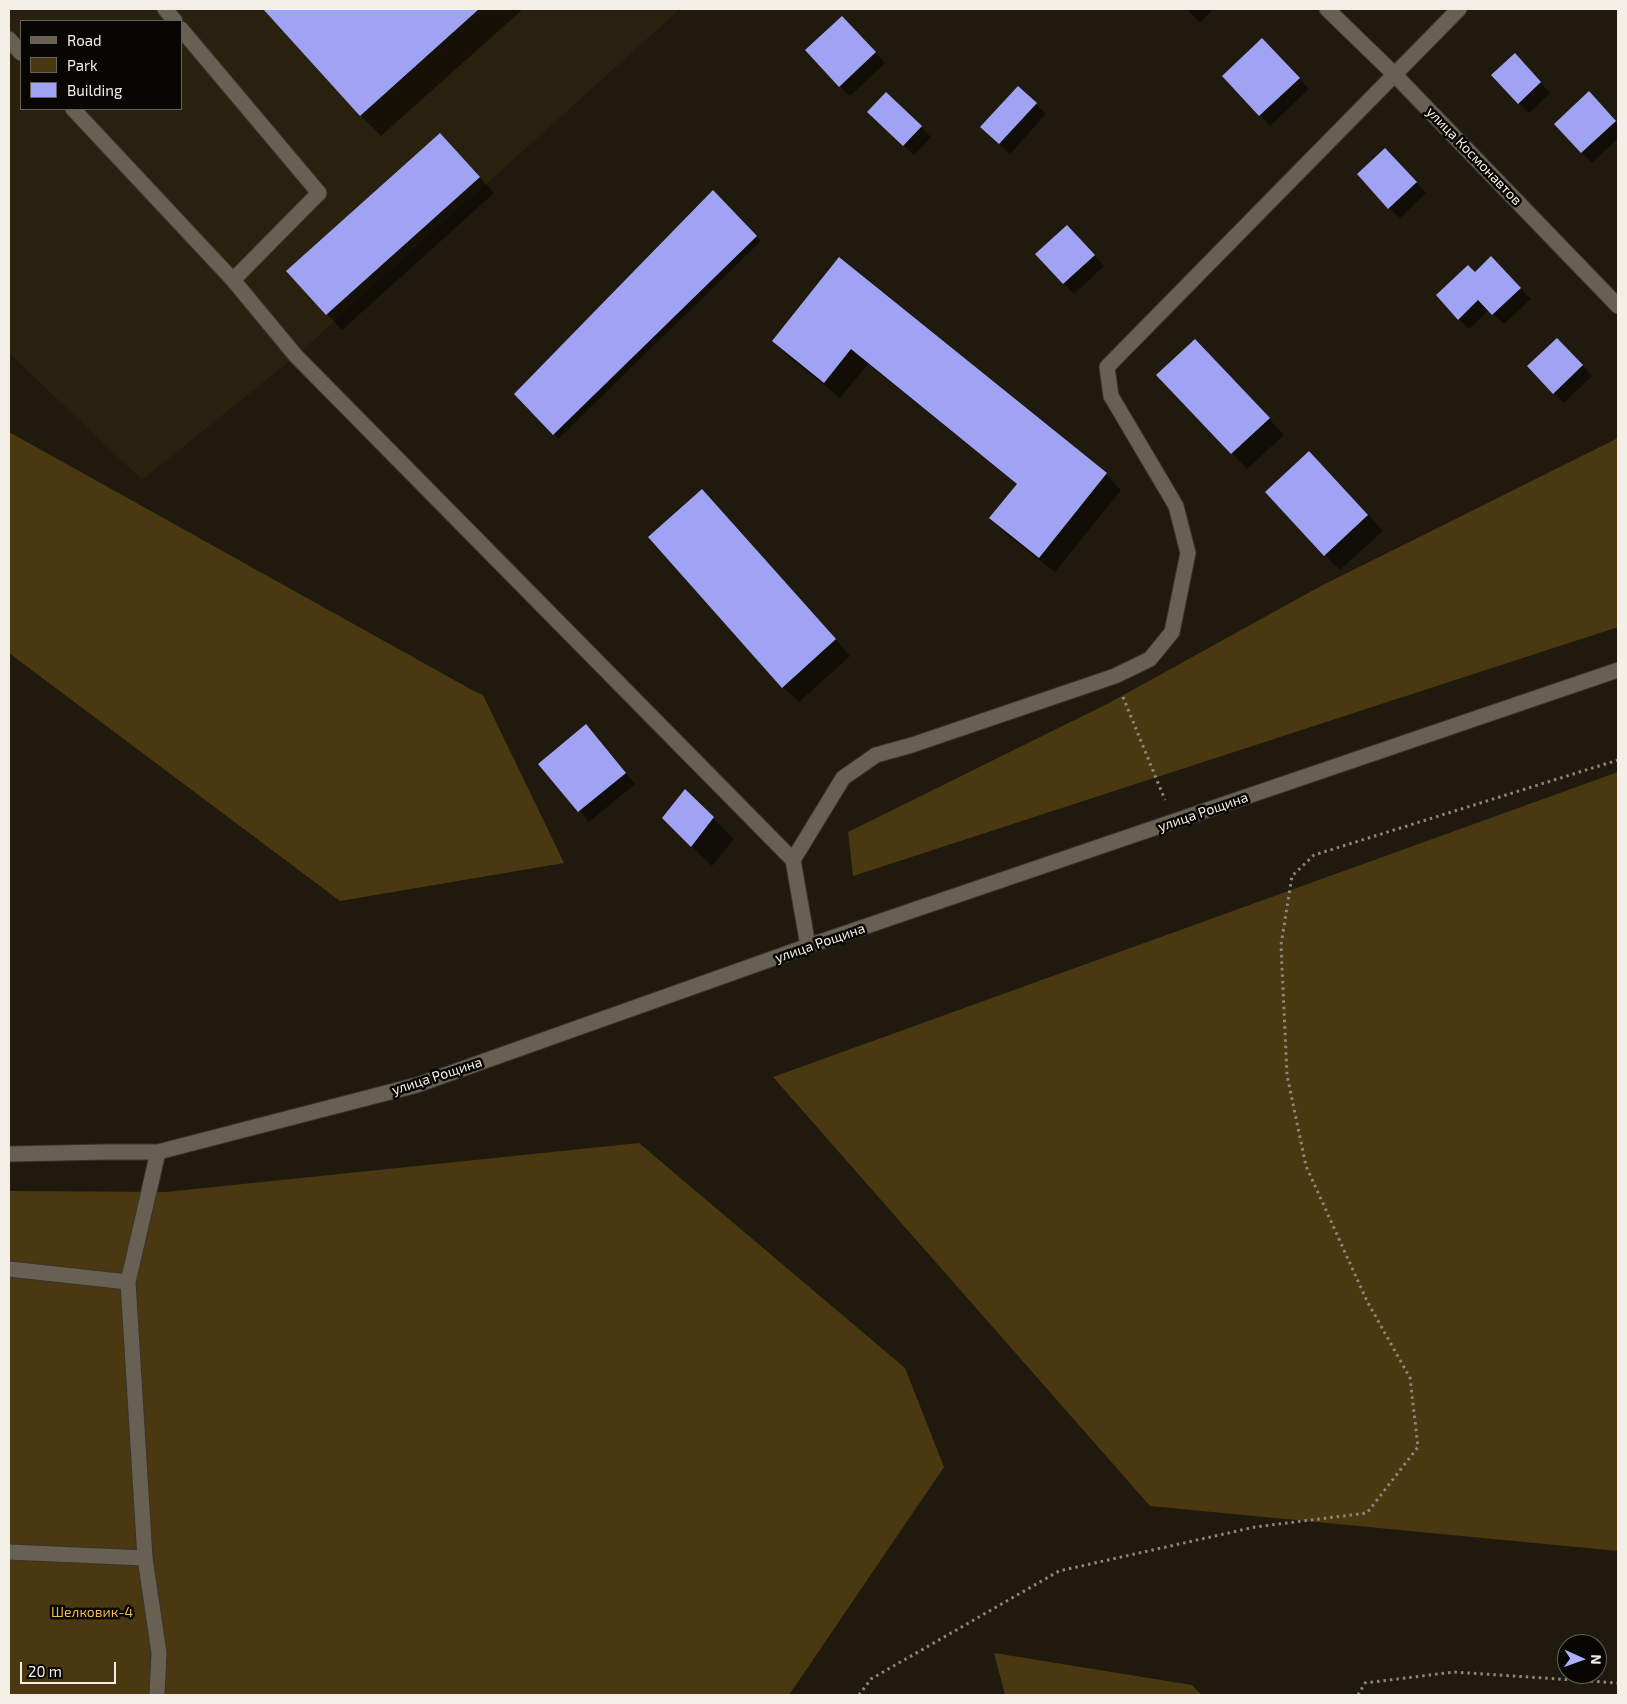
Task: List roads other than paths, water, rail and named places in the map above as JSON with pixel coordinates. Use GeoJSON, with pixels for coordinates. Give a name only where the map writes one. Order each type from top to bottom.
{"type":"FeatureCollection","features":[{"type":"Feature","properties":{"kind":"street"},"geometry":{"type":"LineString","coordinates":[[165,9],[174,20]]}},
{"type":"Feature","properties":{"kind":"street","name":"улица Космонавтов"},"geometry":{"type":"LineString","coordinates":[[1327,9],[1394,74],[1618,306]]}},
{"type":"Feature","properties":{"kind":"street"},"geometry":{"type":"LineString","coordinates":[[793,860],[843,778],[876,755],[912,745],[1115,676],[1150,659],[1172,632],[1188,552],[1176,506],[1111,396],[1107,366],[1459,9]]}},
{"type":"Feature","properties":{"kind":"street"},"geometry":{"type":"LineString","coordinates":[[182,29],[319,193],[233,280]]}},
{"type":"Feature","properties":{"kind":"street"},"geometry":{"type":"LineString","coordinates":[[9,39],[20,52]]}},
{"type":"Feature","properties":{"kind":"street"},"geometry":{"type":"LineString","coordinates":[[74,110],[233,280],[296,356],[793,860],[808,946]]}},
{"type":"Feature","properties":{"kind":"street","name":"улица Рощина"},"geometry":{"type":"LineString","coordinates":[[9,1154],[158,1152],[417,1085],[808,946],[1618,670]]}},
{"type":"Feature","properties":{"kind":"street"},"geometry":{"type":"LineString","coordinates":[[157,1695],[159,1653],[145,1558],[128,1282],[158,1152]]}},
{"type":"Feature","properties":{"kind":"street"},"geometry":{"type":"LineString","coordinates":[[9,1269],[128,1282]]}},
{"type":"Feature","properties":{"kind":"street"},"geometry":{"type":"LineString","coordinates":[[9,1552],[145,1558]]}},
{"type":"Feature","properties":{"kind":"park label","name":"Шелковик-4"},"geometry":{"type":"Point","coordinates":[92,1612]}}]}
